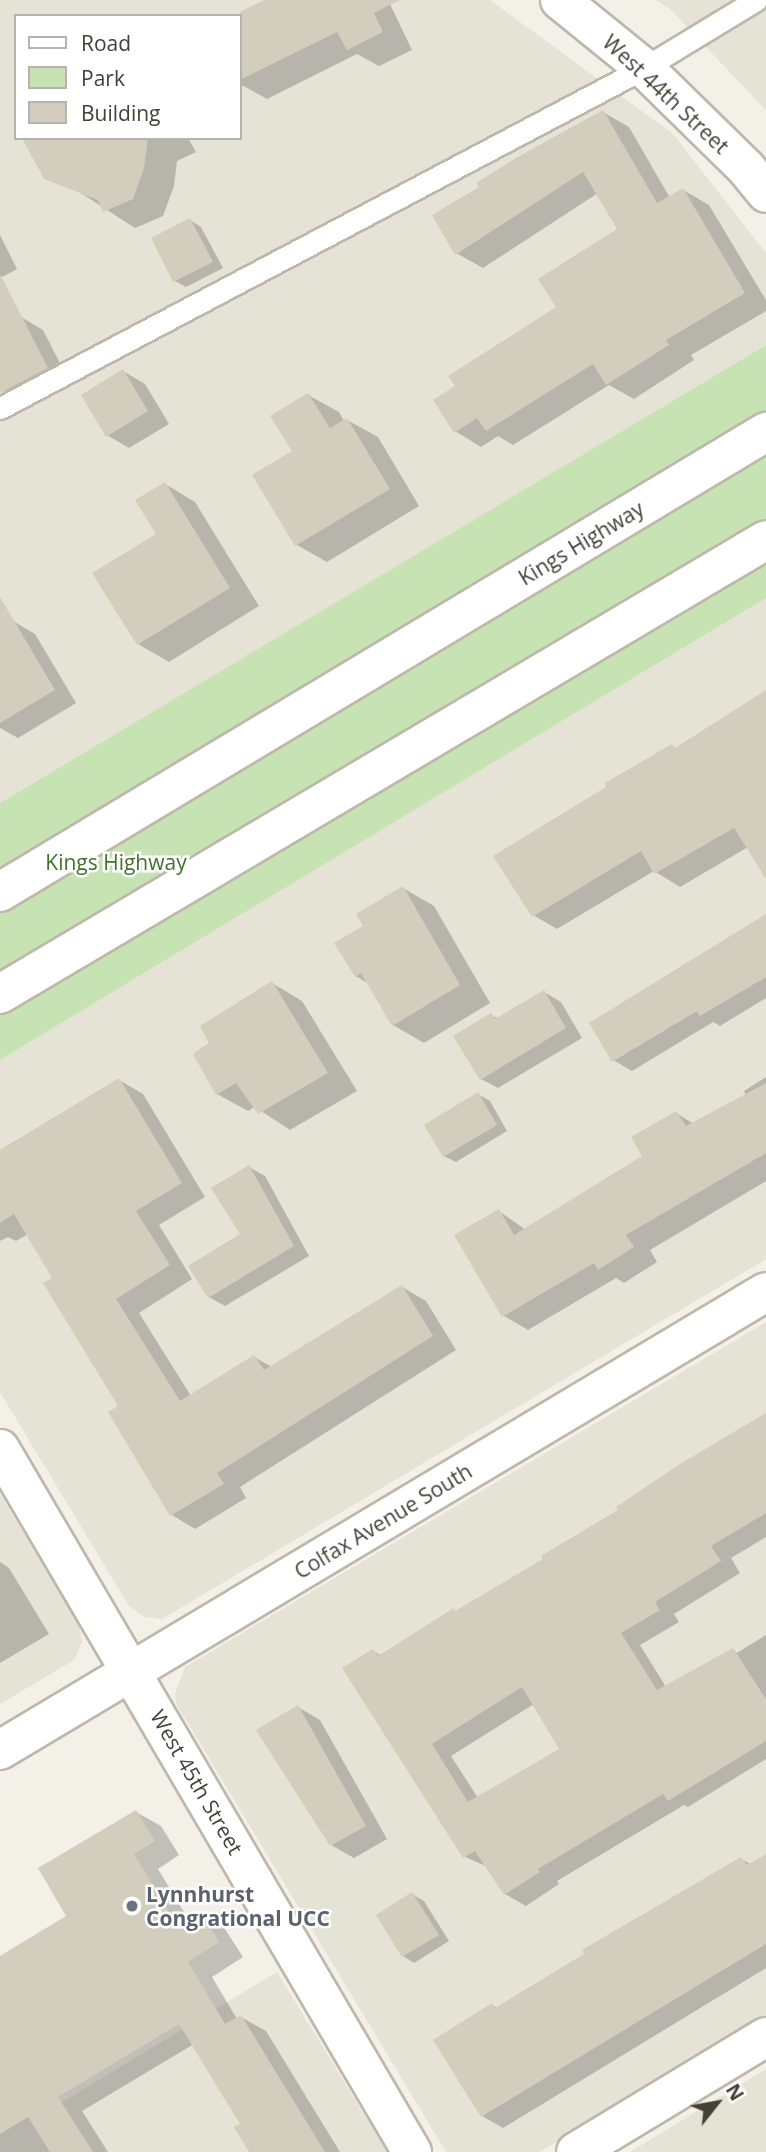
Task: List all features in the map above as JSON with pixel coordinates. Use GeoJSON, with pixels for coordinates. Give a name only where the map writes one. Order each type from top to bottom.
{"type":"FeatureCollection","features":[{"type":"Feature","properties":{"kind":"street","name":"West 44th Street"},"geometry":{"type":"LineString","coordinates":[[560,0],[644,68],[746,168],[766,193]]}},
{"type":"Feature","properties":{"kind":"street","name":"Kings Highway"},"geometry":{"type":"LineString","coordinates":[[0,892],[766,432]]}},
{"type":"Feature","properties":{"kind":"street"},"geometry":{"type":"LineString","coordinates":[[0,994],[766,540]]}},
{"type":"Feature","properties":{"kind":"street","name":"Colfax Avenue South"},"geometry":{"type":"LineString","coordinates":[[0,1749],[766,1293]]}},
{"type":"Feature","properties":{"kind":"street","name":"West 45th Street"},"geometry":{"type":"LineString","coordinates":[[0,1450],[133,1671],[412,2152]]}},
{"type":"Feature","properties":{"kind":"street"},"geometry":{"type":"LineString","coordinates":[[576,2152],[766,2037]]}},
{"type":"Feature","properties":{"kind":"lane"},"geometry":{"type":"LineString","coordinates":[[0,408],[644,68],[756,0]]}},
{"type":"Feature","properties":{"kind":"shaded area"},"geometry":{"type":"Polygon","coordinates":[[[0,0],[490,0],[673,134],[766,253],[766,345],[0,803],[0,0]]]}},
{"type":"Feature","properties":{"kind":"shaded area"},"geometry":{"type":"Polygon","coordinates":[[[656,0],[766,0],[766,110],[670,9],[656,0]]]}},
{"type":"Feature","properties":{"kind":"shaded area"},"geometry":{"type":"Polygon","coordinates":[[[766,598],[766,1259],[162,1619],[145,1617],[129,1606],[0,1392],[0,1060],[766,598]]]}},
{"type":"Feature","properties":{"kind":"shaded area"},"geometry":{"type":"Polygon","coordinates":[[[766,1322],[766,2018],[539,2152],[446,2152],[177,1705],[175,1694],[185,1667],[766,1322]]]}},
{"type":"Feature","properties":{"kind":"shaded area"},"geometry":{"type":"Polygon","coordinates":[[[0,1494],[79,1624],[82,1642],[74,1660],[0,1704],[0,1494]]]}},
{"type":"Feature","properties":{"kind":"shaded area"},"geometry":{"type":"Polygon","coordinates":[[[277,1972],[387,2152],[0,2152],[0,2041],[44,2113],[277,1972]]]}},
{"type":"Feature","properties":{"kind":"shaded area"},"geometry":{"type":"Polygon","coordinates":[[[766,2069],[766,2152],[630,2152],[766,2069]]]}},
{"type":"Feature","properties":{"kind":"green space","name":"Kings Highway"},"geometry":{"type":"Polygon","coordinates":[[[766,345],[766,598],[0,1060],[0,803],[766,345]]]}},
{"type":"Feature","properties":{"kind":"building"},"geometry":{"type":"Polygon","coordinates":[[[264,0],[400,0],[374,13],[383,32],[347,50],[337,32],[242,79],[240,12],[264,0]]]}},
{"type":"Feature","properties":{"kind":"building"},"geometry":{"type":"Polygon","coordinates":[[[603,110],[657,203],[683,188],[745,293],[666,340],[669,345],[606,385],[593,364],[486,431],[477,418],[454,433],[433,400],[455,386],[448,376],[556,307],[538,279],[617,229],[583,172],[455,255],[432,215],[479,187],[476,183],[516,158],[603,110]]]}},
{"type":"Feature","properties":{"kind":"building"},"geometry":{"type":"Polygon","coordinates":[[[23,140],[148,140],[144,168],[133,199],[103,212],[98,200],[44,179],[23,140]]]}},
{"type":"Feature","properties":{"kind":"building"},"geometry":{"type":"Polygon","coordinates":[[[190,218],[213,262],[173,282],[151,238],[190,218]]]}},
{"type":"Feature","properties":{"kind":"building"},"geometry":{"type":"Polygon","coordinates":[[[0,274],[48,368],[0,393],[0,274]]]}},
{"type":"Feature","properties":{"kind":"building"},"geometry":{"type":"Polygon","coordinates":[[[123,369],[148,411],[106,437],[81,395],[123,369]]]}},
{"type":"Feature","properties":{"kind":"building"},"geometry":{"type":"Polygon","coordinates":[[[308,393],[330,428],[347,418],[390,489],[295,546],[252,475],[292,451],[270,416],[308,393]]]}},
{"type":"Feature","properties":{"kind":"building"},"geometry":{"type":"Polygon","coordinates":[[[165,482],[230,588],[137,645],[92,573],[156,534],[135,500],[165,482]]]}},
{"type":"Feature","properties":{"kind":"building"},"geometry":{"type":"Polygon","coordinates":[[[0,597],[55,690],[0,723],[0,597]]]}},
{"type":"Feature","properties":{"kind":"building"},"geometry":{"type":"Polygon","coordinates":[[[766,690],[766,879],[734,828],[654,874],[641,851],[532,917],[493,856],[606,787],[605,783],[672,744],[675,748],[766,690]]]}},
{"type":"Feature","properties":{"kind":"building"},"geometry":{"type":"Polygon","coordinates":[[[403,886],[460,985],[392,1026],[361,973],[355,977],[334,943],[363,926],[356,914],[403,886]]]}},
{"type":"Feature","properties":{"kind":"building"},"geometry":{"type":"Polygon","coordinates":[[[766,914],[766,977],[700,1016],[697,1011],[612,1062],[589,1023],[766,914]]]}},
{"type":"Feature","properties":{"kind":"building"},"geometry":{"type":"Polygon","coordinates":[[[272,981],[328,1073],[258,1114],[236,1083],[216,1095],[193,1054],[209,1043],[200,1026],[272,981]]]}},
{"type":"Feature","properties":{"kind":"building"},"geometry":{"type":"Polygon","coordinates":[[[544,990],[566,1028],[480,1080],[453,1036],[491,1013],[495,1019],[544,990]]]}},
{"type":"Feature","properties":{"kind":"building"},"geometry":{"type":"Polygon","coordinates":[[[119,1078],[182,1183],[136,1211],[170,1265],[116,1299],[180,1401],[254,1355],[264,1370],[402,1285],[433,1336],[217,1473],[224,1484],[170,1516],[108,1412],[118,1406],[43,1283],[52,1278],[14,1214],[0,1223],[0,1150],[119,1078]]]}},
{"type":"Feature","properties":{"kind":"building"},"geometry":{"type":"Polygon","coordinates":[[[766,1083],[766,1153],[626,1235],[634,1247],[598,1270],[594,1263],[502,1317],[454,1235],[499,1209],[514,1235],[642,1156],[631,1137],[676,1111],[686,1126],[766,1083]]]}},
{"type":"Feature","properties":{"kind":"building"},"geometry":{"type":"Polygon","coordinates":[[[478,1092],[497,1125],[443,1157],[424,1125],[478,1092]]]}},
{"type":"Feature","properties":{"kind":"building"},"geometry":{"type":"Polygon","coordinates":[[[249,1165],[294,1246],[208,1298],[188,1266],[240,1234],[211,1188],[249,1165]]]}},
{"type":"Feature","properties":{"kind":"building"},"geometry":{"type":"Polygon","coordinates":[[[766,1413],[766,1513],[711,1546],[721,1561],[655,1602],[660,1610],[621,1633],[657,1690],[733,1648],[766,1699],[766,1741],[668,1801],[663,1794],[538,1869],[540,1872],[504,1895],[475,1851],[463,1858],[342,1668],[373,1649],[378,1656],[454,1608],[455,1611],[543,1559],[541,1556],[618,1510],[616,1507],[680,1464],[766,1413]],[[522,1687],[432,1744],[468,1802],[559,1749],[522,1687]]]}},
{"type":"Feature","properties":{"kind":"building"},"geometry":{"type":"Polygon","coordinates":[[[298,1705],[366,1826],[330,1846],[256,1730],[298,1705]]]}},
{"type":"Feature","properties":{"kind":"building"},"geometry":{"type":"Polygon","coordinates":[[[136,1810],[155,1841],[134,1854],[178,1927],[200,1913],[219,1942],[188,1962],[225,2024],[241,2015],[325,2152],[249,2152],[234,2127],[240,2124],[179,2024],[58,2097],[93,2152],[50,2152],[28,2117],[0,2134],[0,1956],[66,1916],[38,1868],[136,1810]]]}},
{"type":"Feature","properties":{"kind":"building"},"geometry":{"type":"Polygon","coordinates":[[[766,1854],[766,1944],[481,2117],[433,2040],[492,2003],[495,2008],[584,1954],[582,1950],[741,1857],[747,1865],[766,1854]]]}},
{"type":"Feature","properties":{"kind":"building"},"geometry":{"type":"Polygon","coordinates":[[[412,1892],[439,1935],[402,1957],[376,1915],[412,1892]]]}},
{"type":"Feature","properties":{"kind":"place","name":"Lynnhurst Congrational UCC"},"geometry":{"type":"Point","coordinates":[132,1906]}}]}
